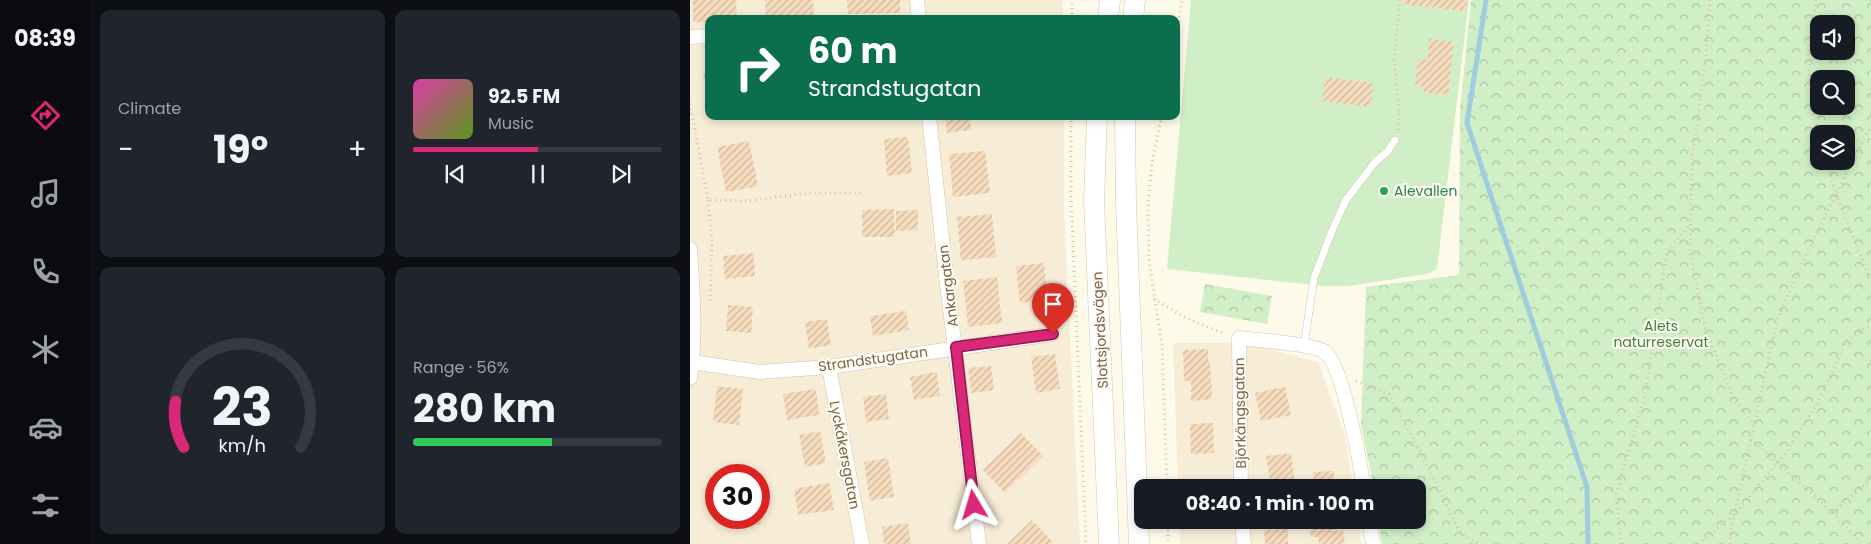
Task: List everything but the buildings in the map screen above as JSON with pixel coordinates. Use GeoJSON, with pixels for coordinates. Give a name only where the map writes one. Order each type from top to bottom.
{"type":"FeatureCollection","features":[{"type":"Feature","properties":{"kind":"main road"},"geometry":{"type":"LineString","coordinates":[[1108,15],[1110,0]]}},
{"type":"Feature","properties":{"kind":"main road"},"geometry":{"type":"LineString","coordinates":[[1133,15],[1135,0]]}},
{"type":"Feature","properties":{"kind":"main road","name":"Slottsjordsvägen"},"geometry":{"type":"LineString","coordinates":[[1097,120],[1094,201],[1110,544]]}},
{"type":"Feature","properties":{"kind":"main road","name":"Slottsjordsvägen"},"geometry":{"type":"LineString","coordinates":[[1125,120],[1127,244],[1139,544]]}},
{"type":"Feature","properties":{"kind":"street"},"geometry":{"type":"LineString","coordinates":[[917,0],[919,15]]}},
{"type":"Feature","properties":{"kind":"street"},"geometry":{"type":"LineString","coordinates":[[690,37],[705,36]]}},
{"type":"Feature","properties":{"kind":"street","name":"Ankargatan"},"geometry":{"type":"LineString","coordinates":[[929,120],[946,276],[979,544]]}},
{"type":"Feature","properties":{"kind":"street"},"geometry":{"type":"LineString","coordinates":[[690,249],[694,301],[690,378]]}},
{"type":"Feature","properties":{"kind":"street","name":"Strandstugatan"},"geometry":{"type":"LineString","coordinates":[[692,362],[760,372],[829,367],[1053,334]]}},
{"type":"Feature","properties":{"kind":"street"},"geometry":{"type":"LineString","coordinates":[[1239,338],[1304,346],[1327,353],[1338,374],[1353,426],[1362,479]]}},
{"type":"Feature","properties":{"kind":"street","name":"Björkängsgatan"},"geometry":{"type":"LineString","coordinates":[[1239,338],[1241,479]]}},
{"type":"Feature","properties":{"kind":"street","name":"Lyckåkersgatan"},"geometry":{"type":"LineString","coordinates":[[829,367],[862,544]]}},
{"type":"Feature","properties":{"kind":"street"},"geometry":{"type":"LineString","coordinates":[[1243,529],[1244,544]]}},
{"type":"Feature","properties":{"kind":"street"},"geometry":{"type":"LineString","coordinates":[[1370,529],[1373,544]]}},
{"type":"Feature","properties":{"kind":"lane"},"geometry":{"type":"LineString","coordinates":[[1304,346],[1314,278],[1332,231],[1346,200],[1395,140]]}},
{"type":"Feature","properties":{"kind":"path"},"geometry":{"type":"LineString","coordinates":[[1072,0],[1072,15]]}},
{"type":"Feature","properties":{"kind":"path"},"geometry":{"type":"LineString","coordinates":[[1180,15],[1182,0]]}},
{"type":"Feature","properties":{"kind":"path"},"geometry":{"type":"LineString","coordinates":[[1395,140],[1399,111],[1394,57],[1400,0]]}},
{"type":"Feature","properties":{"kind":"path"},"geometry":{"type":"LineString","coordinates":[[1710,0],[1706,55],[1692,161],[1690,251],[1705,327],[1733,398],[1754,426]]}},
{"type":"Feature","properties":{"kind":"path"},"geometry":{"type":"LineString","coordinates":[[1816,0],[1808,57],[1813,116],[1816,125]]}},
{"type":"Feature","properties":{"kind":"path"},"geometry":{"type":"LineString","coordinates":[[690,104],[708,200],[747,201],[808,193],[864,193]]}},
{"type":"Feature","properties":{"kind":"path"},"geometry":{"type":"LineString","coordinates":[[1071,120],[1070,197],[1086,544]]}},
{"type":"Feature","properties":{"kind":"path"},"geometry":{"type":"LineString","coordinates":[[1161,120],[1152,162],[1148,206],[1149,261],[1162,345],[1166,479]]}},
{"type":"Feature","properties":{"kind":"path"},"geometry":{"type":"LineString","coordinates":[[1730,544],[1777,320],[1813,240],[1871,125]]}},
{"type":"Feature","properties":{"kind":"path"},"geometry":{"type":"LineString","coordinates":[[1829,170],[1836,194],[1871,282]]}},
{"type":"Feature","properties":{"kind":"path"},"geometry":{"type":"LineString","coordinates":[[1621,544],[1616,495],[1645,395],[1667,252],[1690,224]]}},
{"type":"Feature","properties":{"kind":"path"},"geometry":{"type":"LineString","coordinates":[[1154,299],[1186,318],[1212,330],[1239,338]]}},
{"type":"Feature","properties":{"kind":"path"},"geometry":{"type":"LineString","coordinates":[[1698,544],[1735,514],[1778,463],[1817,404],[1846,342],[1871,324]]}},
{"type":"Feature","properties":{"kind":"path"},"geometry":{"type":"LineString","coordinates":[[1338,374],[1389,394],[1460,532],[1478,544]]}},
{"type":"Feature","properties":{"kind":"path"},"geometry":{"type":"LineString","coordinates":[[1751,439],[1833,512],[1862,544]]}},
{"type":"Feature","properties":{"kind":"path"},"geometry":{"type":"LineString","coordinates":[[1833,512],[1871,479]]}},
{"type":"Feature","properties":{"kind":"path"},"geometry":{"type":"LineString","coordinates":[[1168,529],[1168,544]]}},
{"type":"Feature","properties":{"kind":"shaded area"},"geometry":{"type":"Polygon","coordinates":[[[690,0],[1062,0],[1063,15],[705,15],[705,120],[1064,120],[1064,209],[1080,544],[690,544],[690,0]]]}},
{"type":"Feature","properties":{"kind":"shaded area"},"geometry":{"type":"Polygon","coordinates":[[[1173,343],[1247,343],[1318,362],[1345,436],[1352,479],[1178,479],[1173,343]]]}},
{"type":"Feature","properties":{"kind":"shaded area"},"geometry":{"type":"Polygon","coordinates":[[[1179,529],[1359,529],[1361,544],[1180,544],[1179,529]]]}},
{"type":"Feature","properties":{"kind":"green space","name":"Alevallen"},"geometry":{"type":"Polygon","coordinates":[[[1191,0],[1469,0],[1437,269],[1427,274],[1349,286],[1322,286],[1167,269],[1191,0]]]}},
{"type":"Feature","properties":{"kind":"green space","name":"Alets naturreservat"},"geometry":{"type":"Polygon","coordinates":[[[1471,0],[1871,0],[1871,544],[1382,544],[1380,529],[1426,529],[1426,479],[1372,479],[1361,425],[1366,287],[1459,275],[1460,111],[1471,0]]]}},
{"type":"Feature","properties":{"kind":"green space"},"geometry":{"type":"Polygon","coordinates":[[[1205,284],[1272,296],[1267,324],[1200,312],[1205,284]]]}},
{"type":"Feature","properties":{"kind":"waterway"},"geometry":{"type":"LineString","coordinates":[[1486,0],[1467,123],[1587,487],[1588,544]]}},
{"type":"Feature","properties":{"kind":"place","name":"Alevallen"},"geometry":{"type":"Point","coordinates":[1384,191]}},
{"type":"Feature","properties":{"kind":"route"},"geometry":{"type":"LineString","coordinates":[[974,505],[956,347],[1053,334]]}}]}
